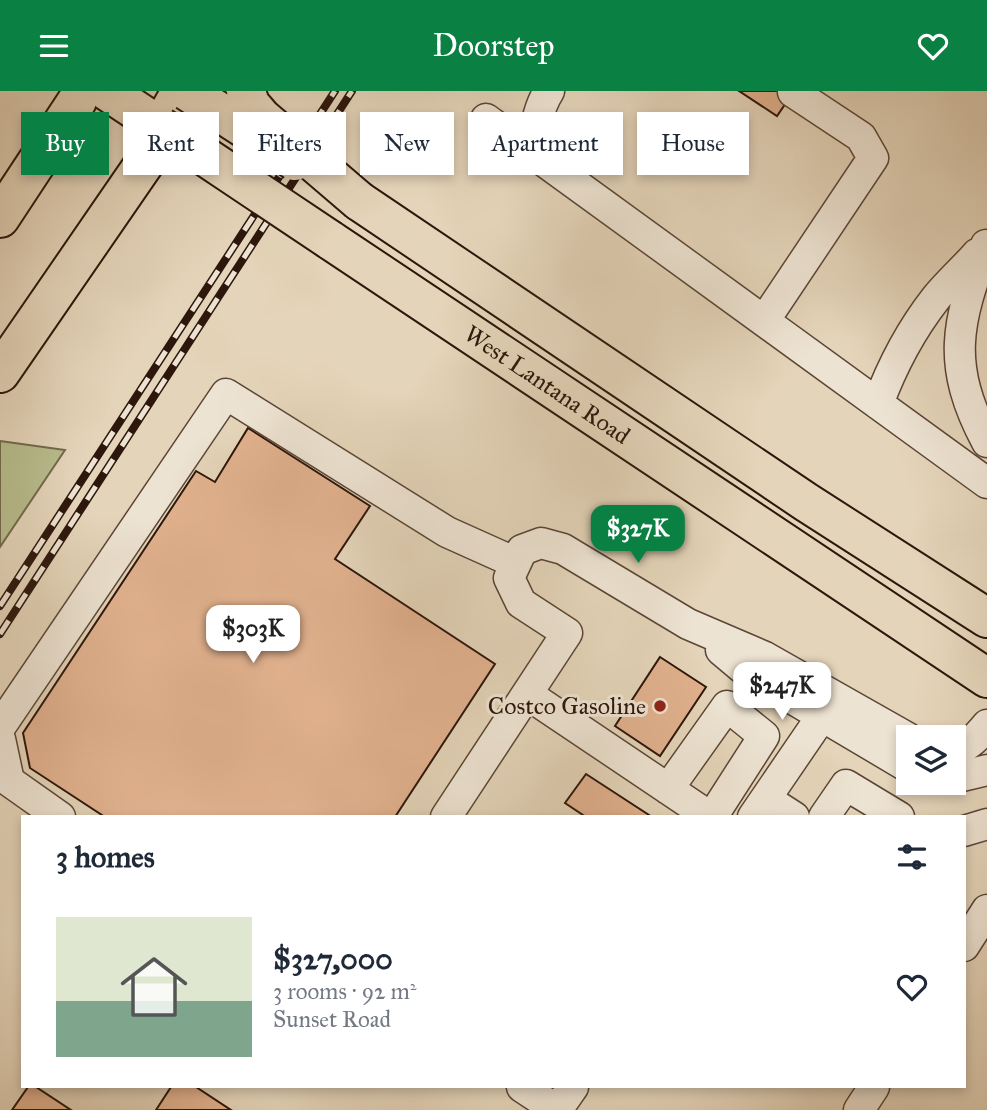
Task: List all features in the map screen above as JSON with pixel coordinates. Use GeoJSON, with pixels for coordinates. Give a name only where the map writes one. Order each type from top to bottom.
{"type":"FeatureCollection","features":[{"type":"Feature","properties":{"kind":"main road"},"geometry":{"type":"LineString","coordinates":[[169,112],[181,91]]}},
{"type":"Feature","properties":{"kind":"main road","name":"West Lantana Road"},"geometry":{"type":"LineString","coordinates":[[187,91],[359,201],[806,502],[987,618]]}},
{"type":"Feature","properties":{"kind":"main road"},"geometry":{"type":"LineString","coordinates":[[246,91],[250,104],[262,118],[359,201]]}},
{"type":"Feature","properties":{"kind":"main road"},"geometry":{"type":"LineString","coordinates":[[0,218],[92,96]]}},
{"type":"Feature","properties":{"kind":"main road","name":"West Lantana Road"},"geometry":{"type":"LineString","coordinates":[[92,96],[128,112]]}},
{"type":"Feature","properties":{"kind":"main road","name":"West Lantana Road"},"geometry":{"type":"LineString","coordinates":[[219,166],[987,678]]}},
{"type":"Feature","properties":{"kind":"main road"},"geometry":{"type":"LineString","coordinates":[[0,373],[136,175]]}},
{"type":"Feature","properties":{"kind":"street"},"geometry":{"type":"LineString","coordinates":[[539,112],[542,101],[549,91]]}},
{"type":"Feature","properties":{"kind":"street"},"geometry":{"type":"LineString","coordinates":[[764,321],[873,158],[861,137],[793,92]]}},
{"type":"Feature","properties":{"kind":"street"},"geometry":{"type":"LineString","coordinates":[[564,175],[987,483]]}},
{"type":"Feature","properties":{"kind":"street"},"geometry":{"type":"LineString","coordinates":[[878,404],[888,377],[923,317],[937,297],[987,244]]}},
{"type":"Feature","properties":{"kind":"street"},"geometry":{"type":"LineString","coordinates":[[987,244],[970,286],[960,324],[960,366],[972,414],[987,442]]}},
{"type":"Feature","properties":{"kind":"street"},"geometry":{"type":"LineString","coordinates":[[0,727],[226,394],[447,532],[516,563]]}},
{"type":"Feature","properties":{"kind":"street"},"geometry":{"type":"LineString","coordinates":[[447,815],[568,633],[521,603],[509,578],[522,550],[541,544],[563,549],[688,624],[765,657],[896,758]]}},
{"type":"Feature","properties":{"kind":"street"},"geometry":{"type":"LineString","coordinates":[[527,694],[708,815]]}},
{"type":"Feature","properties":{"kind":"street"},"geometry":{"type":"LineString","coordinates":[[668,789],[727,706],[764,736],[712,815]]}},
{"type":"Feature","properties":{"kind":"street"},"geometry":{"type":"LineString","coordinates":[[831,707],[896,733]]}},
{"type":"Feature","properties":{"kind":"street"},"geometry":{"type":"LineString","coordinates":[[786,815],[759,808],[831,707]]}},
{"type":"Feature","properties":{"kind":"street"},"geometry":{"type":"LineString","coordinates":[[966,746],[977,738],[987,725]]}},
{"type":"Feature","properties":{"kind":"street"},"geometry":{"type":"LineString","coordinates":[[0,739],[9,781],[57,815]]}},
{"type":"Feature","properties":{"kind":"street"},"geometry":{"type":"LineString","coordinates":[[966,775],[987,770]]}},
{"type":"Feature","properties":{"kind":"street"},"geometry":{"type":"LineString","coordinates":[[825,815],[846,785],[896,815]]}},
{"type":"Feature","properties":{"kind":"street"},"geometry":{"type":"LineString","coordinates":[[966,830],[987,824]]}},
{"type":"Feature","properties":{"kind":"street"},"geometry":{"type":"LineString","coordinates":[[966,943],[987,910]]}},
{"type":"Feature","properties":{"kind":"street"},"geometry":{"type":"LineString","coordinates":[[524,1088],[557,1110],[572,1088]]}},
{"type":"Feature","properties":{"kind":"street"},"geometry":{"type":"LineString","coordinates":[[859,1110],[873,1088]]}},
{"type":"Feature","properties":{"kind":"green space"},"geometry":{"type":"Polygon","coordinates":[[[0,441],[65,450],[0,547],[0,441]]]}},
{"type":"Feature","properties":{"kind":"building"},"geometry":{"type":"Polygon","coordinates":[[[739,91],[794,91],[777,116],[739,91]]]}},
{"type":"Feature","properties":{"kind":"building"},"geometry":{"type":"Polygon","coordinates":[[[248,428],[370,506],[335,559],[495,664],[396,815],[102,815],[30,768],[23,733],[196,471],[215,482],[248,428]]]}},
{"type":"Feature","properties":{"kind":"building","name":"Costco Gasoline"},"geometry":{"type":"Polygon","coordinates":[[[660,657],[706,687],[660,756],[615,726],[660,657]]]}},
{"type":"Feature","properties":{"kind":"building"},"geometry":{"type":"Polygon","coordinates":[[[586,774],[649,815],[583,815],[565,803],[586,774]]]}},
{"type":"Feature","properties":{"kind":"building"},"geometry":{"type":"Polygon","coordinates":[[[27,1088],[38,1088],[71,1110],[12,1110],[27,1088]]]}},
{"type":"Feature","properties":{"kind":"building"},"geometry":{"type":"Polygon","coordinates":[[[170,1088],[198,1088],[231,1110],[156,1110],[170,1088]]]}},
{"type":"Feature","properties":{"kind":"railway"},"geometry":{"type":"LineString","coordinates":[[0,606],[335,91]]}},
{"type":"Feature","properties":{"kind":"railway"},"geometry":{"type":"LineString","coordinates":[[0,634],[352,91]]}},
{"type":"Feature","properties":{"kind":"place","name":"Costco Gasoline"},"geometry":{"type":"Point","coordinates":[660,706]}}]}
